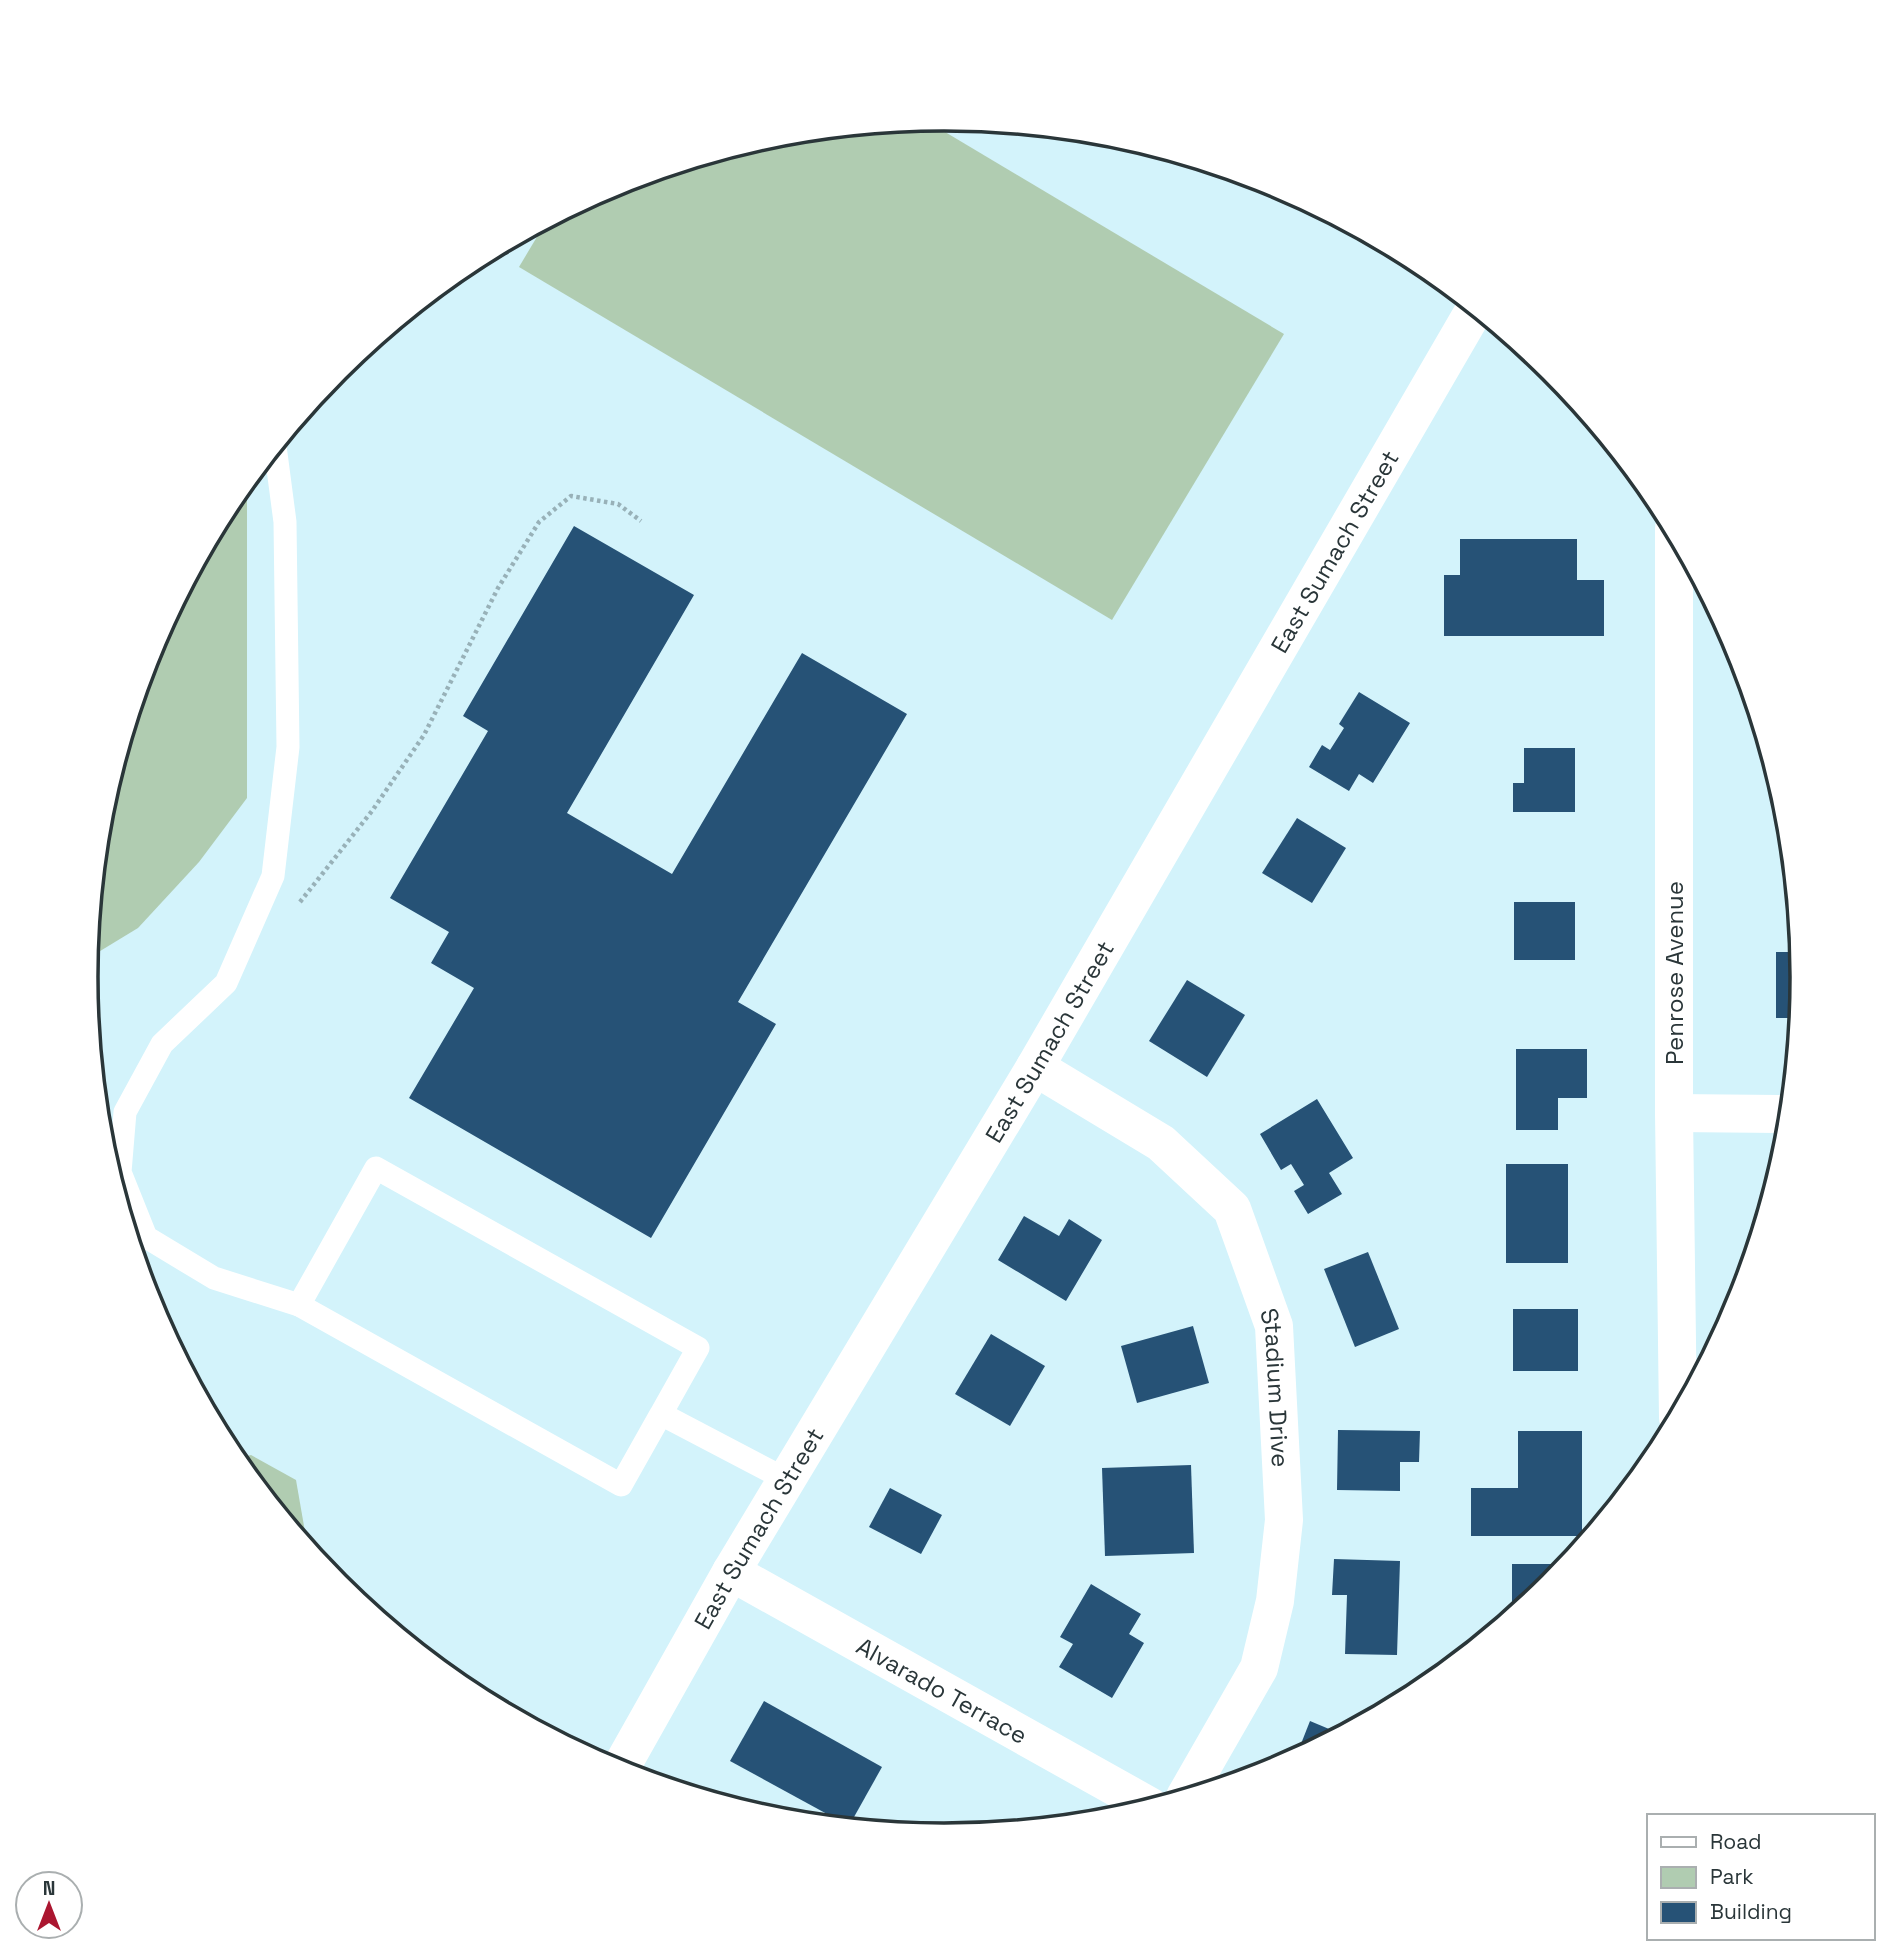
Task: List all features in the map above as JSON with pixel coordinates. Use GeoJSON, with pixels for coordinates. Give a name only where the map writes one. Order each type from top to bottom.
{"type":"FeatureCollection","features":[{"type":"Feature","properties":{"kind":"street","name":"East Sumach Street"},"geometry":{"type":"LineString","coordinates":[[625,1761],[731,1572],[1035,1067],[1472,315]]}},
{"type":"Feature","properties":{"kind":"street","name":"Penrose Avenue"},"geometry":{"type":"LineString","coordinates":[[1674,548],[1674,1113],[1678,1400]]}},
{"type":"Feature","properties":{"kind":"street","name":"Stadium Drive"},"geometry":{"type":"LineString","coordinates":[[1035,1067],[1161,1143],[1232,1209],[1274,1326],[1284,1520],[1275,1601],[1259,1668],[1191,1787]]}},
{"type":"Feature","properties":{"kind":"street"},"geometry":{"type":"LineString","coordinates":[[1674,1113],[1780,1114]]}},
{"type":"Feature","properties":{"kind":"street","name":"Alvarado Terrace"},"geometry":{"type":"LineString","coordinates":[[731,1572],[1139,1800]]}},
{"type":"Feature","properties":{"kind":"lane"},"geometry":{"type":"LineString","coordinates":[[120,1168],[125,1112],[162,1044],[226,983],[273,876],[288,747],[285,522],[277,458]]}},
{"type":"Feature","properties":{"kind":"lane"},"geometry":{"type":"LineString","coordinates":[[123,1180],[146,1237],[214,1278],[299,1305],[621,1485],[698,1348],[376,1168],[299,1305]]}},
{"type":"Feature","properties":{"kind":"lane"},"geometry":{"type":"LineString","coordinates":[[661,1415],[787,1480]]}},
{"type":"Feature","properties":{"kind":"path"},"geometry":{"type":"LineString","coordinates":[[291,911],[319,880],[372,811],[424,735],[498,588],[539,522],[570,496],[618,504],[641,521]]}},
{"type":"Feature","properties":{"kind":"green space"},"geometry":{"type":"Polygon","coordinates":[[[943,131],[1284,334],[1112,620],[519,267],[538,235],[621,195],[672,175],[725,159],[834,138],[889,132],[943,131]]]}},
{"type":"Feature","properties":{"kind":"green space"},"geometry":{"type":"Polygon","coordinates":[[[247,499],[247,798],[199,862],[138,928],[99,952],[105,867],[127,758],[162,653],[185,603],[211,554],[247,499]]]}},
{"type":"Feature","properties":{"kind":"green space"},"geometry":{"type":"Polygon","coordinates":[[[251,1455],[296,1480],[305,1531],[273,1492],[247,1456],[251,1455]]]}},
{"type":"Feature","properties":{"kind":"building"},"geometry":{"type":"Polygon","coordinates":[[[574,526],[694,595],[567,813],[672,874],[802,653],[907,714],[738,1002],[776,1024],[651,1238],[409,1098],[474,988],[431,963],[449,932],[390,898],[488,731],[463,716],[574,526]]]}},
{"type":"Feature","properties":{"kind":"building"},"geometry":{"type":"Polygon","coordinates":[[[1460,539],[1577,539],[1577,580],[1604,580],[1604,636],[1444,636],[1444,575],[1460,575],[1460,539]]]}},
{"type":"Feature","properties":{"kind":"building"},"geometry":{"type":"Polygon","coordinates":[[[1359,692],[1410,723],[1373,783],[1359,774],[1349,791],[1309,767],[1322,745],[1330,750],[1344,728],[1339,724],[1359,692]]]}},
{"type":"Feature","properties":{"kind":"building"},"geometry":{"type":"Polygon","coordinates":[[[1524,748],[1575,748],[1575,812],[1513,812],[1513,783],[1524,783],[1524,748]]]}},
{"type":"Feature","properties":{"kind":"building"},"geometry":{"type":"Polygon","coordinates":[[[1297,818],[1346,848],[1312,903],[1262,873],[1297,818]]]}},
{"type":"Feature","properties":{"kind":"building"},"geometry":{"type":"Polygon","coordinates":[[[1514,902],[1575,902],[1575,960],[1514,960],[1514,902]]]}},
{"type":"Feature","properties":{"kind":"building"},"geometry":{"type":"Polygon","coordinates":[[[1776,952],[1790,952],[1790,1018],[1776,1018],[1776,952]]]}},
{"type":"Feature","properties":{"kind":"building"},"geometry":{"type":"Polygon","coordinates":[[[1187,980],[1245,1015],[1207,1077],[1149,1041],[1187,980]]]}},
{"type":"Feature","properties":{"kind":"building"},"geometry":{"type":"Polygon","coordinates":[[[1516,1049],[1587,1049],[1587,1098],[1558,1098],[1558,1130],[1516,1130],[1516,1049]]]}},
{"type":"Feature","properties":{"kind":"building"},"geometry":{"type":"Polygon","coordinates":[[[1317,1099],[1353,1158],[1329,1173],[1342,1194],[1308,1214],[1294,1191],[1304,1185],[1291,1164],[1281,1170],[1260,1134],[1317,1099]]]}},
{"type":"Feature","properties":{"kind":"building"},"geometry":{"type":"Polygon","coordinates":[[[1506,1164],[1568,1164],[1568,1263],[1506,1263],[1506,1164]]]}},
{"type":"Feature","properties":{"kind":"building"},"geometry":{"type":"Polygon","coordinates":[[[1024,1216],[1059,1236],[1069,1219],[1102,1240],[1066,1301],[998,1260],[1024,1216]]]}},
{"type":"Feature","properties":{"kind":"building"},"geometry":{"type":"Polygon","coordinates":[[[1368,1252],[1399,1329],[1355,1347],[1324,1269],[1368,1252]]]}},
{"type":"Feature","properties":{"kind":"building"},"geometry":{"type":"Polygon","coordinates":[[[1513,1309],[1578,1309],[1578,1371],[1513,1371],[1513,1309]]]}},
{"type":"Feature","properties":{"kind":"building"},"geometry":{"type":"Polygon","coordinates":[[[1193,1326],[1209,1383],[1137,1403],[1121,1346],[1193,1326]]]}},
{"type":"Feature","properties":{"kind":"building"},"geometry":{"type":"Polygon","coordinates":[[[991,1334],[1045,1366],[1010,1426],[955,1394],[991,1334]]]}},
{"type":"Feature","properties":{"kind":"building"},"geometry":{"type":"Polygon","coordinates":[[[1338,1430],[1420,1431],[1419,1462],[1400,1462],[1400,1491],[1337,1490],[1338,1430]]]}},
{"type":"Feature","properties":{"kind":"building"},"geometry":{"type":"Polygon","coordinates":[[[1518,1431],[1582,1431],[1580,1536],[1471,1536],[1471,1488],[1518,1488],[1518,1431]]]}},
{"type":"Feature","properties":{"kind":"building"},"geometry":{"type":"Polygon","coordinates":[[[1191,1465],[1194,1553],[1105,1556],[1102,1468],[1191,1465]]]}},
{"type":"Feature","properties":{"kind":"building"},"geometry":{"type":"Polygon","coordinates":[[[890,1488],[942,1515],[921,1554],[869,1527],[890,1488]]]}},
{"type":"Feature","properties":{"kind":"building"},"geometry":{"type":"Polygon","coordinates":[[[1334,1559],[1400,1561],[1397,1655],[1345,1654],[1347,1595],[1332,1595],[1334,1559]]]}},
{"type":"Feature","properties":{"kind":"building"},"geometry":{"type":"Polygon","coordinates":[[[1512,1564],[1554,1564],[1543,1576],[1512,1605],[1512,1564]]]}},
{"type":"Feature","properties":{"kind":"building"},"geometry":{"type":"Polygon","coordinates":[[[1091,1584],[1141,1614],[1129,1634],[1144,1643],[1112,1698],[1059,1667],[1073,1644],[1060,1637],[1091,1584]]]}},
{"type":"Feature","properties":{"kind":"building"},"geometry":{"type":"Polygon","coordinates":[[[764,1701],[882,1767],[853,1818],[829,1815],[730,1761],[764,1701]]]}},
{"type":"Feature","properties":{"kind":"building"},"geometry":{"type":"Polygon","coordinates":[[[1310,1721],[1331,1730],[1319,1736],[1301,1744],[1310,1721]]]}}]}
